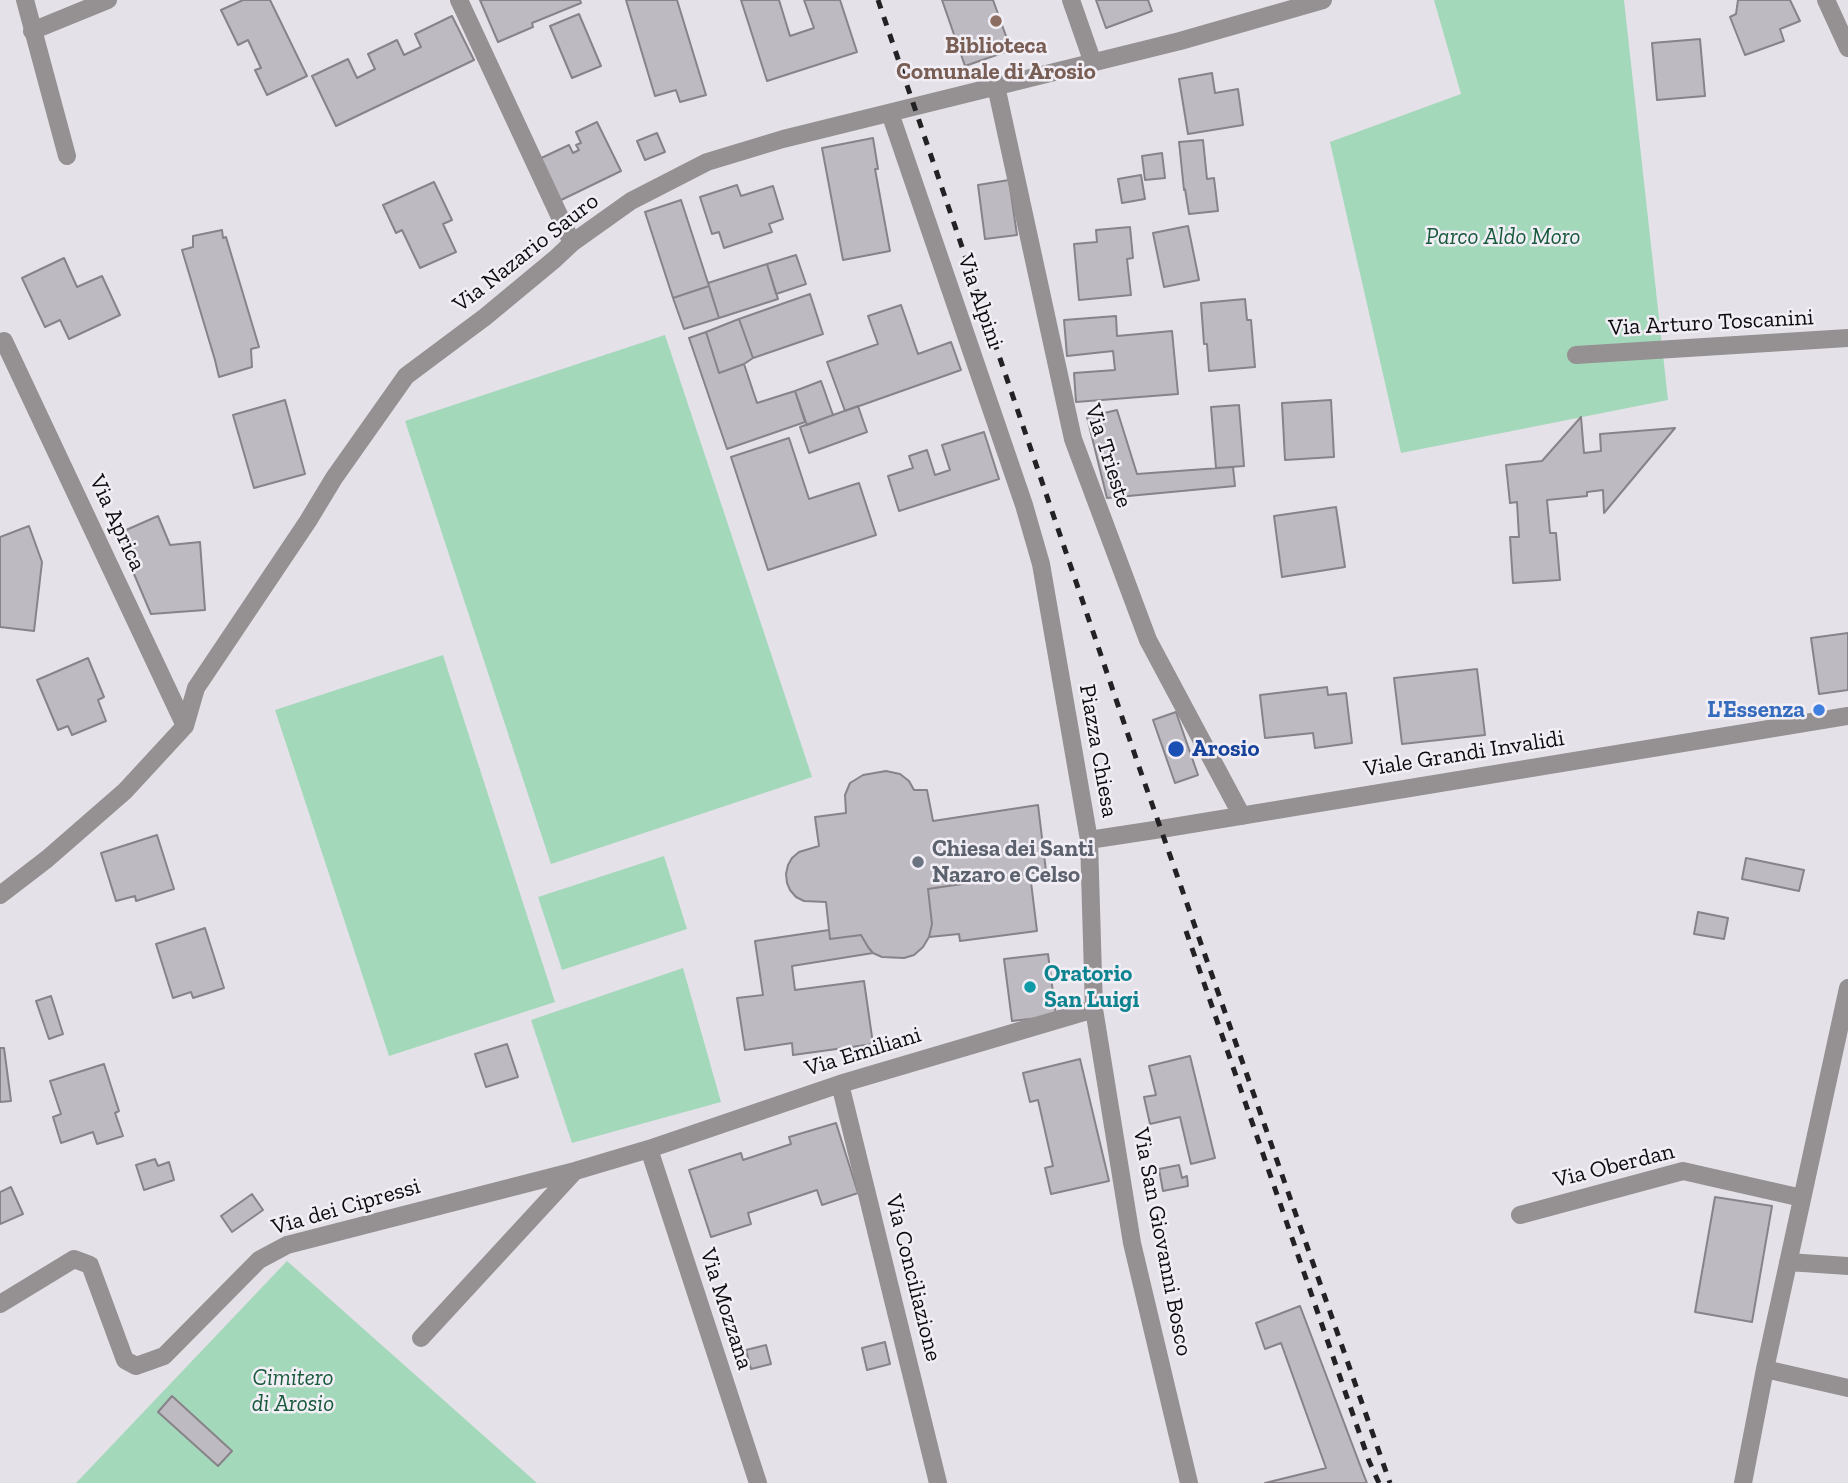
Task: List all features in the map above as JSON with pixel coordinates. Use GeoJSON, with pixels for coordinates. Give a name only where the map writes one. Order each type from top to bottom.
{"type":"FeatureCollection","features":[{"type":"Feature","properties":{"kind":"street"},"geometry":{"type":"LineString","coordinates":[[25,0],[67,156]]}},
{"type":"Feature","properties":{"kind":"street"},"geometry":{"type":"LineString","coordinates":[[32,31],[108,0]]}},
{"type":"Feature","properties":{"kind":"street"},"geometry":{"type":"LineString","coordinates":[[459,0],[572,243]]}},
{"type":"Feature","properties":{"kind":"street"},"geometry":{"type":"LineString","coordinates":[[1071,0],[1093,62]]}},
{"type":"Feature","properties":{"kind":"street","name":"Via Nazario Sauro"},"geometry":{"type":"LineString","coordinates":[[0,895],[47,859],[125,791],[185,726],[196,688],[309,521],[334,478],[406,376],[485,317],[572,243],[631,201],[707,162],[783,139],[1180,41],[1323,0]]}},
{"type":"Feature","properties":{"kind":"street"},"geometry":{"type":"LineString","coordinates":[[1826,0],[1848,48]]}},
{"type":"Feature","properties":{"kind":"street","name":"Via Trieste"},"geometry":{"type":"LineString","coordinates":[[996,86],[1073,439],[1148,640],[1242,816]]}},
{"type":"Feature","properties":{"kind":"street","name":"Via Alpini"},"geometry":{"type":"LineString","coordinates":[[890,113],[1024,505]]}},
{"type":"Feature","properties":{"kind":"street","name":"Via Arturo Toscanini"},"geometry":{"type":"LineString","coordinates":[[1576,355],[1848,338]]}},
{"type":"Feature","properties":{"kind":"street","name":"Via Aprica"},"geometry":{"type":"LineString","coordinates":[[4,341],[185,726]]}},
{"type":"Feature","properties":{"kind":"street","name":"Piazza Chiesa"},"geometry":{"type":"LineString","coordinates":[[1024,505],[1041,564],[1088,840],[1094,1009]]}},
{"type":"Feature","properties":{"kind":"street","name":"Viale Grandi Invalidi"},"geometry":{"type":"LineString","coordinates":[[1088,840],[1848,716]]}},
{"type":"Feature","properties":{"kind":"street"},"geometry":{"type":"LineString","coordinates":[[1742,1483],[1848,988]]}},
{"type":"Feature","properties":{"kind":"street","name":"Via Emiliani"},"geometry":{"type":"LineString","coordinates":[[649,1149],[840,1084],[1094,1009]]}},
{"type":"Feature","properties":{"kind":"street","name":"Via San Giovanni Bosco"},"geometry":{"type":"LineString","coordinates":[[1094,1009],[1132,1243],[1189,1483]]}},
{"type":"Feature","properties":{"kind":"street","name":"Via Conciliazione"},"geometry":{"type":"LineString","coordinates":[[840,1084],[938,1483]]}},
{"type":"Feature","properties":{"kind":"street","name":"Via dei Cipressi"},"geometry":{"type":"LineString","coordinates":[[0,1304],[74,1259],[90,1265],[124,1360],[136,1366],[164,1356],[259,1260],[286,1245],[575,1171],[649,1149]]}},
{"type":"Feature","properties":{"kind":"street","name":"Via Mozzana"},"geometry":{"type":"LineString","coordinates":[[649,1149],[758,1483]]}},
{"type":"Feature","properties":{"kind":"street"},"geometry":{"type":"LineString","coordinates":[[421,1338],[575,1171]]}},
{"type":"Feature","properties":{"kind":"street","name":"Via Oberdan"},"geometry":{"type":"LineString","coordinates":[[1520,1215],[1684,1171],[1802,1198]]}},
{"type":"Feature","properties":{"kind":"street"},"geometry":{"type":"LineString","coordinates":[[1788,1262],[1848,1266]]}},
{"type":"Feature","properties":{"kind":"street"},"geometry":{"type":"LineString","coordinates":[[1765,1369],[1848,1388]]}},
{"type":"Feature","properties":{"kind":"green space","name":"Parco Aldo Moro"},"geometry":{"type":"Polygon","coordinates":[[[1434,0],[1624,0],[1668,400],[1401,453],[1330,142],[1461,94],[1434,0]]]}},
{"type":"Feature","properties":{"kind":"green space"},"geometry":{"type":"Polygon","coordinates":[[[665,335],[812,777],[551,864],[405,421],[665,335]]]}},
{"type":"Feature","properties":{"kind":"green space"},"geometry":{"type":"Polygon","coordinates":[[[443,655],[555,1002],[389,1056],[275,710],[443,655]]]}},
{"type":"Feature","properties":{"kind":"green space"},"geometry":{"type":"Polygon","coordinates":[[[664,856],[687,929],[562,970],[538,897],[664,856]]]}},
{"type":"Feature","properties":{"kind":"green space"},"geometry":{"type":"Polygon","coordinates":[[[683,968],[721,1102],[572,1143],[531,1020],[683,968]]]}},
{"type":"Feature","properties":{"kind":"green space","name":"Cimitero di Arosio"},"geometry":{"type":"Polygon","coordinates":[[[287,1261],[537,1483],[76,1483],[287,1261]]]}},
{"type":"Feature","properties":{"kind":"building"},"geometry":{"type":"Polygon","coordinates":[[[243,0],[270,0],[307,76],[267,95],[255,70],[261,68],[248,40],[238,45],[221,10],[243,0]]]}},
{"type":"Feature","properties":{"kind":"building"},"geometry":{"type":"Polygon","coordinates":[[[480,0],[580,0],[581,3],[532,23],[533,27],[498,42],[480,0]]]}},
{"type":"Feature","properties":{"kind":"building"},"geometry":{"type":"Polygon","coordinates":[[[626,0],[677,0],[706,95],[680,102],[676,90],[655,96],[626,0]]]}},
{"type":"Feature","properties":{"kind":"building"},"geometry":{"type":"Polygon","coordinates":[[[741,0],[779,0],[790,36],[814,28],[804,0],[840,0],[857,52],[767,81],[741,0]]]}},
{"type":"Feature","properties":{"kind":"building"},"geometry":{"type":"Polygon","coordinates":[[[942,0],[993,0],[1011,50],[965,66],[942,0]]]}},
{"type":"Feature","properties":{"kind":"building"},"geometry":{"type":"Polygon","coordinates":[[[1096,0],[1148,0],[1152,11],[1106,28],[1096,0]]]}},
{"type":"Feature","properties":{"kind":"building"},"geometry":{"type":"Polygon","coordinates":[[[1738,0],[1790,0],[1800,21],[1780,29],[1784,41],[1745,55],[1730,17],[1736,14],[1738,0]]]}},
{"type":"Feature","properties":{"kind":"building"},"geometry":{"type":"Polygon","coordinates":[[[579,14],[601,66],[572,78],[550,26],[579,14]]]}},
{"type":"Feature","properties":{"kind":"building"},"geometry":{"type":"Polygon","coordinates":[[[452,16],[474,60],[336,126],[312,76],[348,59],[357,78],[375,69],[368,54],[397,40],[404,55],[421,47],[415,34],[452,16]]]}},
{"type":"Feature","properties":{"kind":"building"},"geometry":{"type":"Polygon","coordinates":[[[1700,39],[1705,96],[1657,100],[1652,43],[1700,39]]]}},
{"type":"Feature","properties":{"kind":"building"},"geometry":{"type":"Polygon","coordinates":[[[1212,73],[1215,93],[1238,89],[1243,125],[1188,134],[1179,79],[1212,73]]]}},
{"type":"Feature","properties":{"kind":"building"},"geometry":{"type":"Polygon","coordinates":[[[597,122],[621,171],[557,202],[537,160],[569,145],[573,153],[579,150],[576,145],[581,143],[576,132],[597,122]]]}},
{"type":"Feature","properties":{"kind":"building"},"geometry":{"type":"Polygon","coordinates":[[[657,133],[665,152],[645,160],[637,141],[657,133]]]}},
{"type":"Feature","properties":{"kind":"building"},"geometry":{"type":"Polygon","coordinates":[[[873,138],[878,169],[875,169],[890,251],[843,260],[822,148],[873,138]]]}},
{"type":"Feature","properties":{"kind":"building"},"geometry":{"type":"Polygon","coordinates":[[[1203,140],[1207,179],[1214,178],[1218,211],[1189,214],[1179,142],[1203,140]]]}},
{"type":"Feature","properties":{"kind":"building"},"geometry":{"type":"Polygon","coordinates":[[[1162,153],[1165,178],[1145,180],[1142,156],[1162,153]]]}},
{"type":"Feature","properties":{"kind":"building"},"geometry":{"type":"Polygon","coordinates":[[[1141,175],[1145,199],[1122,203],[1118,179],[1141,175]]]}},
{"type":"Feature","properties":{"kind":"building"},"geometry":{"type":"Polygon","coordinates":[[[1009,180],[1017,235],[985,239],[978,185],[1009,180]]]}},
{"type":"Feature","properties":{"kind":"building"},"geometry":{"type":"Polygon","coordinates":[[[434,182],[452,220],[443,224],[456,252],[420,268],[402,230],[396,233],[383,205],[434,182]]]}},
{"type":"Feature","properties":{"kind":"building"},"geometry":{"type":"Polygon","coordinates":[[[737,185],[741,196],[773,186],[783,219],[769,224],[772,232],[724,248],[719,232],[712,234],[700,197],[737,185]]]}},
{"type":"Feature","properties":{"kind":"building"},"geometry":{"type":"Polygon","coordinates":[[[681,200],[709,286],[673,298],[645,212],[681,200]]]}},
{"type":"Feature","properties":{"kind":"building"},"geometry":{"type":"Polygon","coordinates":[[[1188,226],[1199,280],[1164,287],[1153,233],[1188,226]]]}},
{"type":"Feature","properties":{"kind":"building"},"geometry":{"type":"Polygon","coordinates":[[[1130,227],[1133,258],[1127,259],[1131,295],[1079,300],[1074,244],[1097,242],[1096,230],[1130,227]]]}},
{"type":"Feature","properties":{"kind":"building"},"geometry":{"type":"Polygon","coordinates":[[[222,230],[259,347],[251,349],[252,367],[219,377],[182,250],[193,247],[193,236],[222,230]]]}},
{"type":"Feature","properties":{"kind":"building"},"geometry":{"type":"Polygon","coordinates":[[[796,255],[806,284],[776,294],[767,264],[796,255]]]}},
{"type":"Feature","properties":{"kind":"building"},"geometry":{"type":"Polygon","coordinates":[[[64,258],[77,287],[102,276],[120,315],[69,339],[60,320],[45,327],[22,278],[64,258]]]}},
{"type":"Feature","properties":{"kind":"building"},"geometry":{"type":"Polygon","coordinates":[[[767,264],[778,299],[719,318],[708,283],[767,264]]]}},
{"type":"Feature","properties":{"kind":"building"},"geometry":{"type":"Polygon","coordinates":[[[709,286],[719,318],[684,329],[673,298],[709,286]]]}},
{"type":"Feature","properties":{"kind":"building"},"geometry":{"type":"Polygon","coordinates":[[[810,294],[823,334],[753,358],[739,319],[810,294]]]}},
{"type":"Feature","properties":{"kind":"building"},"geometry":{"type":"Polygon","coordinates":[[[1245,299],[1247,320],[1251,320],[1255,367],[1209,371],[1201,303],[1245,299]]]}},
{"type":"Feature","properties":{"kind":"building"},"geometry":{"type":"Polygon","coordinates":[[[901,305],[918,354],[951,342],[961,370],[845,411],[827,362],[878,344],[868,316],[901,305]]]}},
{"type":"Feature","properties":{"kind":"building"},"geometry":{"type":"Polygon","coordinates":[[[1116,316],[1117,336],[1172,331],[1178,394],[1076,402],[1074,373],[1115,370],[1113,351],[1067,356],[1064,320],[1116,316]]]}},
{"type":"Feature","properties":{"kind":"building"},"geometry":{"type":"Polygon","coordinates":[[[739,319],[753,358],[719,373],[706,332],[739,319]]]}},
{"type":"Feature","properties":{"kind":"building"},"geometry":{"type":"Polygon","coordinates":[[[706,332],[719,373],[744,364],[757,403],[795,391],[805,422],[727,449],[689,338],[706,332]]]}},
{"type":"Feature","properties":{"kind":"building"},"geometry":{"type":"Polygon","coordinates":[[[821,381],[833,415],[807,425],[795,391],[821,381]]]}},
{"type":"Feature","properties":{"kind":"building"},"geometry":{"type":"Polygon","coordinates":[[[285,400],[305,474],[254,488],[233,415],[285,400]]]}},
{"type":"Feature","properties":{"kind":"building"},"geometry":{"type":"Polygon","coordinates":[[[1331,400],[1334,457],[1285,460],[1282,403],[1331,400]]]}},
{"type":"Feature","properties":{"kind":"building"},"geometry":{"type":"Polygon","coordinates":[[[1239,405],[1244,466],[1216,468],[1211,407],[1239,405]]]}},
{"type":"Feature","properties":{"kind":"building"},"geometry":{"type":"Polygon","coordinates":[[[858,406],[867,432],[809,453],[800,427],[858,406]]]}},
{"type":"Feature","properties":{"kind":"building"},"geometry":{"type":"Polygon","coordinates":[[[1117,410],[1137,474],[1233,467],[1235,486],[1107,498],[1087,417],[1117,410]]]}},
{"type":"Feature","properties":{"kind":"building"},"geometry":{"type":"Polygon","coordinates":[[[1581,417],[1584,453],[1601,451],[1600,434],[1675,428],[1604,513],[1603,490],[1587,492],[1587,496],[1547,500],[1550,533],[1556,533],[1560,580],[1513,583],[1510,537],[1519,537],[1517,502],[1510,503],[1506,465],[1542,461],[1581,417]]]}},
{"type":"Feature","properties":{"kind":"building"},"geometry":{"type":"Polygon","coordinates":[[[984,432],[999,479],[899,511],[888,476],[913,468],[909,456],[927,450],[935,475],[950,470],[942,445],[984,432]]]}},
{"type":"Feature","properties":{"kind":"building"},"geometry":{"type":"Polygon","coordinates":[[[789,438],[809,499],[859,483],[876,535],[768,570],[731,457],[789,438]]]}},
{"type":"Feature","properties":{"kind":"building"},"geometry":{"type":"Polygon","coordinates":[[[1336,507],[1345,567],[1282,577],[1274,516],[1336,507]]]}},
{"type":"Feature","properties":{"kind":"building"},"geometry":{"type":"Polygon","coordinates":[[[158,516],[170,545],[200,542],[205,610],[151,614],[117,534],[158,516]]]}},
{"type":"Feature","properties":{"kind":"building"},"geometry":{"type":"Polygon","coordinates":[[[29,526],[42,562],[34,631],[0,627],[0,537],[29,526]]]}},
{"type":"Feature","properties":{"kind":"building"},"geometry":{"type":"Polygon","coordinates":[[[1848,633],[1848,690],[1819,694],[1811,638],[1848,633]]]}},
{"type":"Feature","properties":{"kind":"building"},"geometry":{"type":"Polygon","coordinates":[[[88,658],[104,697],[98,700],[106,721],[72,735],[68,726],[58,730],[37,680],[88,658]]]}},
{"type":"Feature","properties":{"kind":"building"},"geometry":{"type":"Polygon","coordinates":[[[1477,669],[1485,735],[1402,744],[1394,678],[1477,669]]]}},
{"type":"Feature","properties":{"kind":"building"},"geometry":{"type":"Polygon","coordinates":[[[1327,687],[1328,695],[1346,693],[1352,743],[1315,748],[1313,733],[1265,738],[1260,695],[1327,687]]]}},
{"type":"Feature","properties":{"kind":"building"},"geometry":{"type":"Polygon","coordinates":[[[1176,712],[1198,775],[1175,783],[1153,720],[1176,712]]]}},
{"type":"Feature","properties":{"kind":"building","name":"Chiesa dei Santi Nazaro e Celso"},"geometry":{"type":"Polygon","coordinates":[[[886,771],[900,774],[909,781],[914,790],[927,790],[933,821],[1038,805],[1046,871],[928,889],[932,924],[929,937],[914,955],[904,958],[882,957],[873,953],[861,935],[830,939],[826,902],[804,901],[796,897],[787,883],[788,865],[799,852],[819,846],[815,817],[846,813],[845,795],[850,783],[863,775],[886,771]]]}},
{"type":"Feature","properties":{"kind":"building"},"geometry":{"type":"Polygon","coordinates":[[[157,835],[174,889],[136,901],[135,896],[116,901],[101,853],[157,835]]]}},
{"type":"Feature","properties":{"kind":"building"},"geometry":{"type":"Polygon","coordinates":[[[1746,858],[1804,870],[1799,891],[1742,879],[1746,858]]]}},
{"type":"Feature","properties":{"kind":"building"},"geometry":{"type":"Polygon","coordinates":[[[1030,874],[1037,931],[960,941],[959,934],[929,937],[932,924],[928,889],[1030,874]]]}},
{"type":"Feature","properties":{"kind":"building"},"geometry":{"type":"Polygon","coordinates":[[[1698,912],[1728,918],[1724,939],[1694,934],[1698,912]]]}},
{"type":"Feature","properties":{"kind":"building"},"geometry":{"type":"Polygon","coordinates":[[[205,928],[224,988],[193,998],[191,992],[173,998],[156,944],[205,928]]]}},
{"type":"Feature","properties":{"kind":"building"},"geometry":{"type":"Polygon","coordinates":[[[829,930],[830,939],[861,935],[873,953],[792,966],[795,990],[864,981],[873,1044],[793,1055],[792,1043],[745,1050],[737,998],[763,995],[755,941],[829,930]]]}},
{"type":"Feature","properties":{"kind":"building","name":"Oratorio San Luigi"},"geometry":{"type":"Polygon","coordinates":[[[1048,954],[1056,1016],[1012,1021],[1004,959],[1048,954]]]}},
{"type":"Feature","properties":{"kind":"building"},"geometry":{"type":"Polygon","coordinates":[[[51,996],[63,1034],[49,1039],[36,1001],[51,996]]]}},
{"type":"Feature","properties":{"kind":"building"},"geometry":{"type":"Polygon","coordinates":[[[507,1044],[518,1077],[486,1087],[475,1054],[507,1044]]]}},
{"type":"Feature","properties":{"kind":"building"},"geometry":{"type":"Polygon","coordinates":[[[0,1048],[4,1048],[11,1101],[0,1102],[0,1048]]]}},
{"type":"Feature","properties":{"kind":"building"},"geometry":{"type":"Polygon","coordinates":[[[1190,1056],[1215,1158],[1191,1164],[1180,1117],[1150,1124],[1144,1097],[1156,1095],[1149,1066],[1190,1056]]]}},
{"type":"Feature","properties":{"kind":"building"},"geometry":{"type":"Polygon","coordinates":[[[1080,1059],[1109,1181],[1051,1194],[1045,1168],[1053,1166],[1038,1100],[1030,1102],[1023,1073],[1080,1059]]]}},
{"type":"Feature","properties":{"kind":"building"},"geometry":{"type":"Polygon","coordinates":[[[104,1064],[119,1111],[115,1113],[123,1136],[97,1144],[93,1132],[61,1143],[53,1117],[61,1114],[50,1081],[104,1064]]]}},
{"type":"Feature","properties":{"kind":"building"},"geometry":{"type":"Polygon","coordinates":[[[836,1123],[858,1193],[822,1205],[817,1190],[748,1213],[751,1224],[711,1237],[689,1170],[741,1153],[743,1160],[791,1144],[789,1137],[836,1123]]]}},
{"type":"Feature","properties":{"kind":"building"},"geometry":{"type":"Polygon","coordinates":[[[155,1159],[158,1166],[169,1162],[174,1180],[144,1190],[136,1165],[155,1159]]]}},
{"type":"Feature","properties":{"kind":"building"},"geometry":{"type":"Polygon","coordinates":[[[1179,1165],[1182,1178],[1187,1176],[1188,1186],[1163,1191],[1159,1169],[1179,1165]]]}},
{"type":"Feature","properties":{"kind":"building"},"geometry":{"type":"Polygon","coordinates":[[[11,1187],[23,1214],[0,1224],[0,1192],[11,1187]]]}},
{"type":"Feature","properties":{"kind":"building"},"geometry":{"type":"Polygon","coordinates":[[[252,1194],[263,1210],[232,1232],[221,1216],[252,1194]]]}},
{"type":"Feature","properties":{"kind":"building"},"geometry":{"type":"Polygon","coordinates":[[[1715,1197],[1772,1206],[1752,1322],[1695,1312],[1715,1197]]]}},
{"type":"Feature","properties":{"kind":"building"},"geometry":{"type":"Polygon","coordinates":[[[1300,1306],[1367,1483],[1265,1483],[1326,1468],[1281,1343],[1265,1349],[1256,1323],[1300,1306]]]}},
{"type":"Feature","properties":{"kind":"building"},"geometry":{"type":"Polygon","coordinates":[[[885,1342],[890,1364],[867,1370],[862,1348],[885,1342]]]}},
{"type":"Feature","properties":{"kind":"building"},"geometry":{"type":"Polygon","coordinates":[[[766,1345],[771,1364],[751,1369],[746,1350],[766,1345]]]}},
{"type":"Feature","properties":{"kind":"building"},"geometry":{"type":"Polygon","coordinates":[[[172,1396],[232,1451],[218,1466],[158,1412],[172,1396]]]}},
{"type":"Feature","properties":{"kind":"railway"},"geometry":{"type":"LineString","coordinates":[[878,0],[1138,764],[1390,1483]]}},
{"type":"Feature","properties":{"kind":"railway"},"geometry":{"type":"LineString","coordinates":[[1186,931],[1369,1461],[1379,1483]]}},
{"type":"Feature","properties":{"kind":"place","name":"Biblioteca Comunale di Arosio"},"geometry":{"type":"Point","coordinates":[996,21]}},
{"type":"Feature","properties":{"kind":"place","name":"L'Essenza"},"geometry":{"type":"Point","coordinates":[1819,710]}},
{"type":"Feature","properties":{"kind":"place","name":"Arosio"},"geometry":{"type":"Point","coordinates":[1176,749]}},
{"type":"Feature","properties":{"kind":"place","name":"Chiesa dei Santi Nazaro e Celso"},"geometry":{"type":"Point","coordinates":[918,862]}},
{"type":"Feature","properties":{"kind":"place","name":"Oratorio San Luigi"},"geometry":{"type":"Point","coordinates":[1030,987]}}]}
